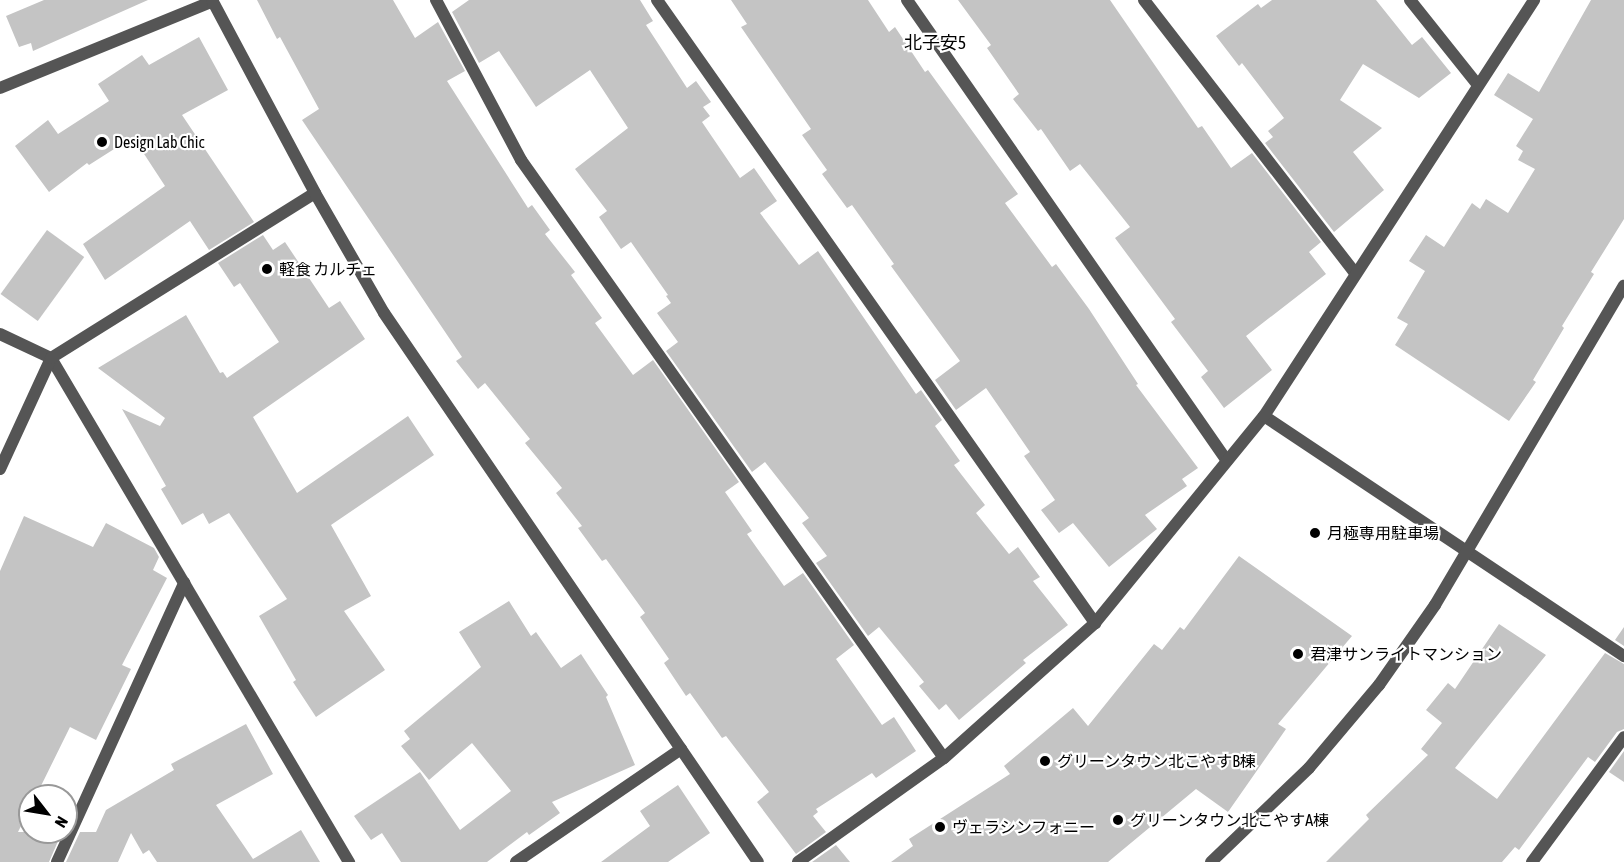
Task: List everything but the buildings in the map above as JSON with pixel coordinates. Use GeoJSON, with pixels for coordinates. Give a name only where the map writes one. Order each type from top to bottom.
{"type":"FeatureCollection","features":[{"type":"Feature","properties":{"kind":"street"},"geometry":{"type":"LineString","coordinates":[[436,0],[521,160],[944,758]]}},
{"type":"Feature","properties":{"kind":"street"},"geometry":{"type":"LineString","coordinates":[[657,0],[1095,623]]}},
{"type":"Feature","properties":{"kind":"street"},"geometry":{"type":"LineString","coordinates":[[906,0],[1227,461]]}},
{"type":"Feature","properties":{"kind":"street"},"geometry":{"type":"LineString","coordinates":[[1144,0],[1356,274]]}},
{"type":"Feature","properties":{"kind":"street"},"geometry":{"type":"LineString","coordinates":[[1410,0],[1478,84]]}},
{"type":"Feature","properties":{"kind":"street"},"geometry":{"type":"LineString","coordinates":[[798,862],[944,758],[1095,623],[1264,416],[1534,0]]}},
{"type":"Feature","properties":{"kind":"street"},"geometry":{"type":"LineString","coordinates":[[0,88],[212,1],[315,193],[384,313],[758,862]]}},
{"type":"Feature","properties":{"kind":"street"},"geometry":{"type":"LineString","coordinates":[[0,469],[51,358],[315,193]]}},
{"type":"Feature","properties":{"kind":"street"},"geometry":{"type":"LineString","coordinates":[[1211,862],[1308,768],[1379,685],[1435,606],[1624,286]]}},
{"type":"Feature","properties":{"kind":"street"},"geometry":{"type":"LineString","coordinates":[[0,334],[51,358],[349,862]]}},
{"type":"Feature","properties":{"kind":"street"},"geometry":{"type":"LineString","coordinates":[[1264,416],[1624,656]]}},
{"type":"Feature","properties":{"kind":"street"},"geometry":{"type":"LineString","coordinates":[[57,862],[184,584]]}},
{"type":"Feature","properties":{"kind":"street"},"geometry":{"type":"LineString","coordinates":[[1532,862],[1624,737]]}},
{"type":"Feature","properties":{"kind":"street"},"geometry":{"type":"LineString","coordinates":[[516,862],[681,749]]}},
{"type":"Feature","properties":{"kind":"place","name":"Design Lab Chic"},"geometry":{"type":"Point","coordinates":[102,142]}},
{"type":"Feature","properties":{"kind":"place","name":"軽食 カルチェ"},"geometry":{"type":"Point","coordinates":[267,269]}},
{"type":"Feature","properties":{"kind":"place","name":"月極専用駐車場"},"geometry":{"type":"Point","coordinates":[1315,533]}},
{"type":"Feature","properties":{"kind":"place","name":"君津サンライトマンション"},"geometry":{"type":"Point","coordinates":[1298,654]}},
{"type":"Feature","properties":{"kind":"place","name":"グリーンタウン北こやすB棟"},"geometry":{"type":"Point","coordinates":[1045,761]}},
{"type":"Feature","properties":{"kind":"place","name":"グリーンタウン北こやすA棟"},"geometry":{"type":"Point","coordinates":[1118,820]}},
{"type":"Feature","properties":{"kind":"place","name":"ヴェラシンフォニー"},"geometry":{"type":"Point","coordinates":[940,827]}},
{"type":"Feature","properties":{"kind":"district","name":"北子安5"},"geometry":{"type":"Point","coordinates":[935,43]}}]}
